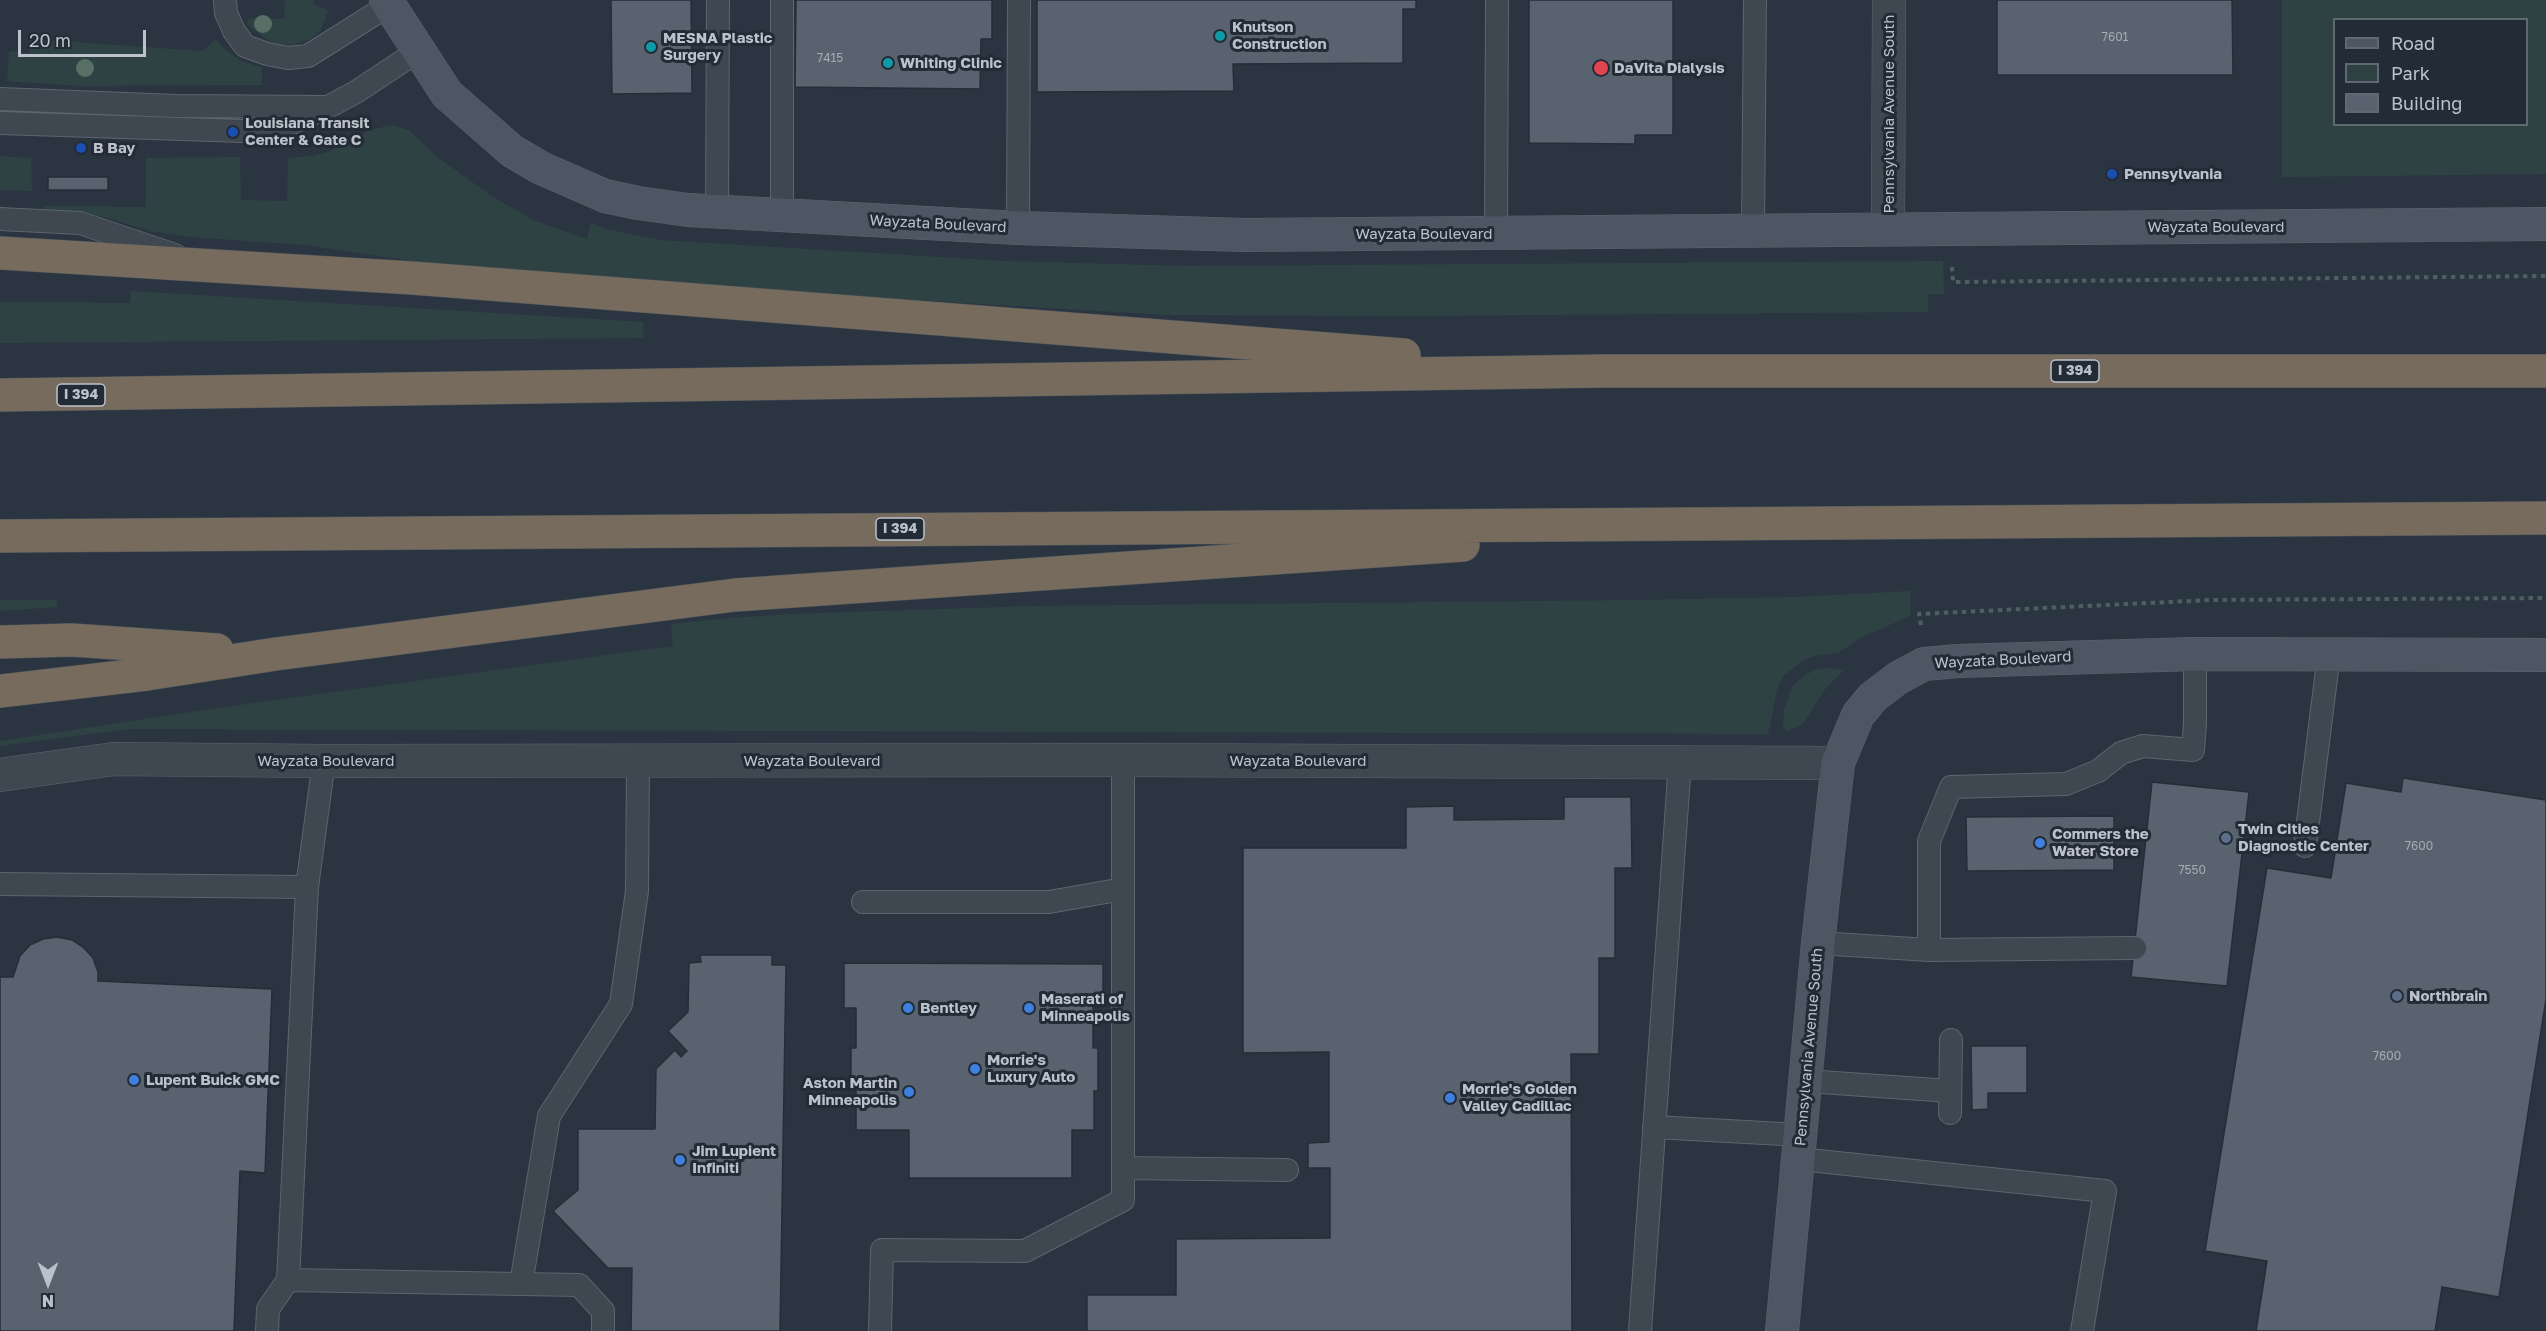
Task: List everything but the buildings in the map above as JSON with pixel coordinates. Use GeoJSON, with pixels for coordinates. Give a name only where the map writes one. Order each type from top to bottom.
{"type":"FeatureCollection","features":[{"type":"Feature","properties":{"kind":"highway"},"geometry":{"type":"LineString","coordinates":[[0,253],[412,278],[1603,370]]}},
{"type":"Feature","properties":{"kind":"highway","name":"I 394"},"geometry":{"type":"LineString","coordinates":[[0,395],[1603,370],[2546,371]]}},
{"type":"Feature","properties":{"kind":"highway","name":"I 394"},"geometry":{"type":"LineString","coordinates":[[0,536],[2546,518]]}},
{"type":"Feature","properties":{"kind":"highway"},"geometry":{"type":"LineString","coordinates":[[0,692],[735,595],[1801,522]]}},
{"type":"Feature","properties":{"kind":"highway"},"geometry":{"type":"LineString","coordinates":[[0,642],[72,640],[276,654]]}},
{"type":"Feature","properties":{"kind":"street","name":"Pennsylvania Avenue South"},"geometry":{"type":"LineString","coordinates":[[1888,229],[1889,0]]}},
{"type":"Feature","properties":{"kind":"street","name":"Wayzata Boulevard"},"geometry":{"type":"LineString","coordinates":[[387,2],[447,94],[512,151],[541,168],[605,196],[638,203],[717,212],[1018,228],[1245,235],[2546,225]]}},
{"type":"Feature","properties":{"kind":"street","name":"Wayzata Boulevard"},"geometry":{"type":"LineString","coordinates":[[0,775],[114,759],[1123,760],[1838,764],[1858,715],[1873,697],[1898,678],[1924,664],[2195,654],[2546,655]]}},
{"type":"Feature","properties":{"kind":"street","name":"Pennsylvania Avenue South"},"geometry":{"type":"LineString","coordinates":[[1782,1331],[1818,943],[1838,764]]}},
{"type":"Feature","properties":{"kind":"lane"},"geometry":{"type":"LineString","coordinates":[[225,0],[226,13],[234,31],[245,46],[288,58],[308,56],[387,2]]}},
{"type":"Feature","properties":{"kind":"lane"},"geometry":{"type":"LineString","coordinates":[[717,212],[718,0]]}},
{"type":"Feature","properties":{"kind":"lane"},"geometry":{"type":"LineString","coordinates":[[782,0],[782,216]]}},
{"type":"Feature","properties":{"kind":"lane"},"geometry":{"type":"LineString","coordinates":[[1018,228],[1019,0]]}},
{"type":"Feature","properties":{"kind":"lane"},"geometry":{"type":"LineString","coordinates":[[1496,233],[1497,0]]}},
{"type":"Feature","properties":{"kind":"lane"},"geometry":{"type":"LineString","coordinates":[[1753,231],[1755,0]]}},
{"type":"Feature","properties":{"kind":"lane"},"geometry":{"type":"LineString","coordinates":[[0,123],[243,130],[292,123],[356,92],[418,51]]}},
{"type":"Feature","properties":{"kind":"lane"},"geometry":{"type":"LineString","coordinates":[[0,99],[176,106],[328,107]]}},
{"type":"Feature","properties":{"kind":"lane"},"geometry":{"type":"LineString","coordinates":[[0,219],[80,223],[205,264]]}},
{"type":"Feature","properties":{"kind":"lane"},"geometry":{"type":"LineString","coordinates":[[1929,950],[1929,841],[1951,787],[2066,784],[2098,771],[2121,753],[2143,746],[2193,750],[2195,654]]}},
{"type":"Feature","properties":{"kind":"lane"},"geometry":{"type":"LineString","coordinates":[[2305,846],[2329,654]]}},
{"type":"Feature","properties":{"kind":"lane"},"geometry":{"type":"LineString","coordinates":[[880,1331],[882,1250],[1025,1251],[1123,1200],[1123,760]]}},
{"type":"Feature","properties":{"kind":"lane"},"geometry":{"type":"LineString","coordinates":[[267,1331],[268,1309],[288,1280],[307,887],[324,761]]}},
{"type":"Feature","properties":{"kind":"lane"},"geometry":{"type":"LineString","coordinates":[[521,1284],[549,1116],[621,1004],[637,891],[638,761]]}},
{"type":"Feature","properties":{"kind":"lane"},"geometry":{"type":"LineString","coordinates":[[1640,1331],[1680,762]]}},
{"type":"Feature","properties":{"kind":"lane"},"geometry":{"type":"LineString","coordinates":[[0,884],[307,887]]}},
{"type":"Feature","properties":{"kind":"lane"},"geometry":{"type":"LineString","coordinates":[[862,902],[1049,902],[1123,889]]}},
{"type":"Feature","properties":{"kind":"lane"},"geometry":{"type":"LineString","coordinates":[[1818,943],[1929,950],[2134,948]]}},
{"type":"Feature","properties":{"kind":"lane"},"geometry":{"type":"LineString","coordinates":[[1950,1113],[1951,1040]]}},
{"type":"Feature","properties":{"kind":"lane"},"geometry":{"type":"LineString","coordinates":[[1806,1081],[1950,1090]]}},
{"type":"Feature","properties":{"kind":"lane"},"geometry":{"type":"LineString","coordinates":[[1654,1127],[2105,1191],[2082,1331]]}},
{"type":"Feature","properties":{"kind":"lane"},"geometry":{"type":"LineString","coordinates":[[1123,1168],[1287,1170]]}},
{"type":"Feature","properties":{"kind":"lane"},"geometry":{"type":"LineString","coordinates":[[288,1280],[579,1285],[603,1311],[603,1331]]}},
{"type":"Feature","properties":{"kind":"path"},"geometry":{"type":"LineString","coordinates":[[1952,265],[1953,282],[2546,276]]}},
{"type":"Feature","properties":{"kind":"path"},"geometry":{"type":"LineString","coordinates":[[1922,632],[1919,614],[2210,600],[2546,598]]}},
{"type":"Feature","properties":{"kind":"green space"},"geometry":{"type":"Polygon","coordinates":[[[285,0],[314,0],[314,5],[328,10],[321,30],[310,39],[284,45],[270,42],[247,24],[248,19],[253,18],[284,19],[285,0]]]}},
{"type":"Feature","properties":{"kind":"green space"},"geometry":{"type":"Polygon","coordinates":[[[2282,0],[2546,0],[2546,174],[2282,177],[2282,0]]]}},
{"type":"Feature","properties":{"kind":"green space"},"geometry":{"type":"Polygon","coordinates":[[[31,39],[202,51],[216,39],[223,48],[243,62],[262,67],[262,85],[78,86],[7,81],[9,51],[30,53],[31,39]]]}},
{"type":"Feature","properties":{"kind":"green space"},"geometry":{"type":"Polygon","coordinates":[[[390,125],[409,130],[437,157],[492,196],[533,220],[587,239],[591,223],[605,229],[660,240],[1005,261],[1186,266],[1943,261],[1944,294],[1928,294],[1928,312],[1410,316],[1165,315],[511,276],[305,245],[190,237],[151,231],[97,215],[43,213],[43,206],[146,207],[146,158],[240,157],[241,200],[287,201],[288,158],[328,152],[368,131],[390,125]]]}},
{"type":"Feature","properties":{"kind":"green space"},"geometry":{"type":"Polygon","coordinates":[[[0,156],[31,158],[32,191],[0,190],[0,156]]]}},
{"type":"Feature","properties":{"kind":"green space"},"geometry":{"type":"Polygon","coordinates":[[[131,291],[643,322],[643,338],[0,343],[0,302],[130,303],[131,291]]]}},
{"type":"Feature","properties":{"kind":"green space"},"geometry":{"type":"Polygon","coordinates":[[[1910,591],[1911,616],[1864,636],[1838,653],[1818,655],[1804,660],[1784,675],[1778,686],[1768,734],[128,729],[0,746],[0,741],[217,708],[673,646],[671,624],[718,619],[789,614],[1033,606],[1636,600],[1797,597],[1910,591]]]}},
{"type":"Feature","properties":{"kind":"green space"},"geometry":{"type":"Polygon","coordinates":[[[0,600],[57,600],[57,607],[0,611],[0,600]]]}},
{"type":"Feature","properties":{"kind":"green space"},"geometry":{"type":"Polygon","coordinates":[[[1828,668],[1844,670],[1826,688],[1802,725],[1786,732],[1783,726],[1784,710],[1793,685],[1807,674],[1828,668]]]}},
{"type":"Feature","properties":{"kind":"place","name":"Knutson Construction"},"geometry":{"type":"Point","coordinates":[1220,36]}},
{"type":"Feature","properties":{"kind":"place","name":"MESNA Plastic Surgery"},"geometry":{"type":"Point","coordinates":[651,47]}},
{"type":"Feature","properties":{"kind":"place","name":"Whiting Clinic"},"geometry":{"type":"Point","coordinates":[888,63]}},
{"type":"Feature","properties":{"kind":"place","name":"DaVita Dialysis"},"geometry":{"type":"Point","coordinates":[1601,68]}},
{"type":"Feature","properties":{"kind":"place","name":"Louisiana Transit Center & Gate C"},"geometry":{"type":"Point","coordinates":[233,132]}},
{"type":"Feature","properties":{"kind":"place","name":"B Bay"},"geometry":{"type":"Point","coordinates":[81,148]}},
{"type":"Feature","properties":{"kind":"place","name":"Pennsylvania"},"geometry":{"type":"Point","coordinates":[2112,174]}},
{"type":"Feature","properties":{"kind":"place","name":"Twin Cities Diagnostic Center"},"geometry":{"type":"Point","coordinates":[2226,838]}},
{"type":"Feature","properties":{"kind":"place","name":"Commers the Water Store"},"geometry":{"type":"Point","coordinates":[2040,843]}},
{"type":"Feature","properties":{"kind":"place","name":"Northbrain"},"geometry":{"type":"Point","coordinates":[2397,996]}},
{"type":"Feature","properties":{"kind":"place","name":"Bentley"},"geometry":{"type":"Point","coordinates":[908,1008]}},
{"type":"Feature","properties":{"kind":"place","name":"Maserati of Minneapolis"},"geometry":{"type":"Point","coordinates":[1029,1008]}},
{"type":"Feature","properties":{"kind":"place","name":"Morrie's Luxury Auto"},"geometry":{"type":"Point","coordinates":[975,1069]}},
{"type":"Feature","properties":{"kind":"place","name":"Lupent Buick GMC"},"geometry":{"type":"Point","coordinates":[134,1080]}},
{"type":"Feature","properties":{"kind":"place","name":"Aston Martin Minneapolis"},"geometry":{"type":"Point","coordinates":[909,1092]}},
{"type":"Feature","properties":{"kind":"place","name":"Morrie's Golden Valley Cadillac"},"geometry":{"type":"Point","coordinates":[1450,1098]}},
{"type":"Feature","properties":{"kind":"place","name":"Jim Lupient Infiniti"},"geometry":{"type":"Point","coordinates":[680,1160]}}]}
